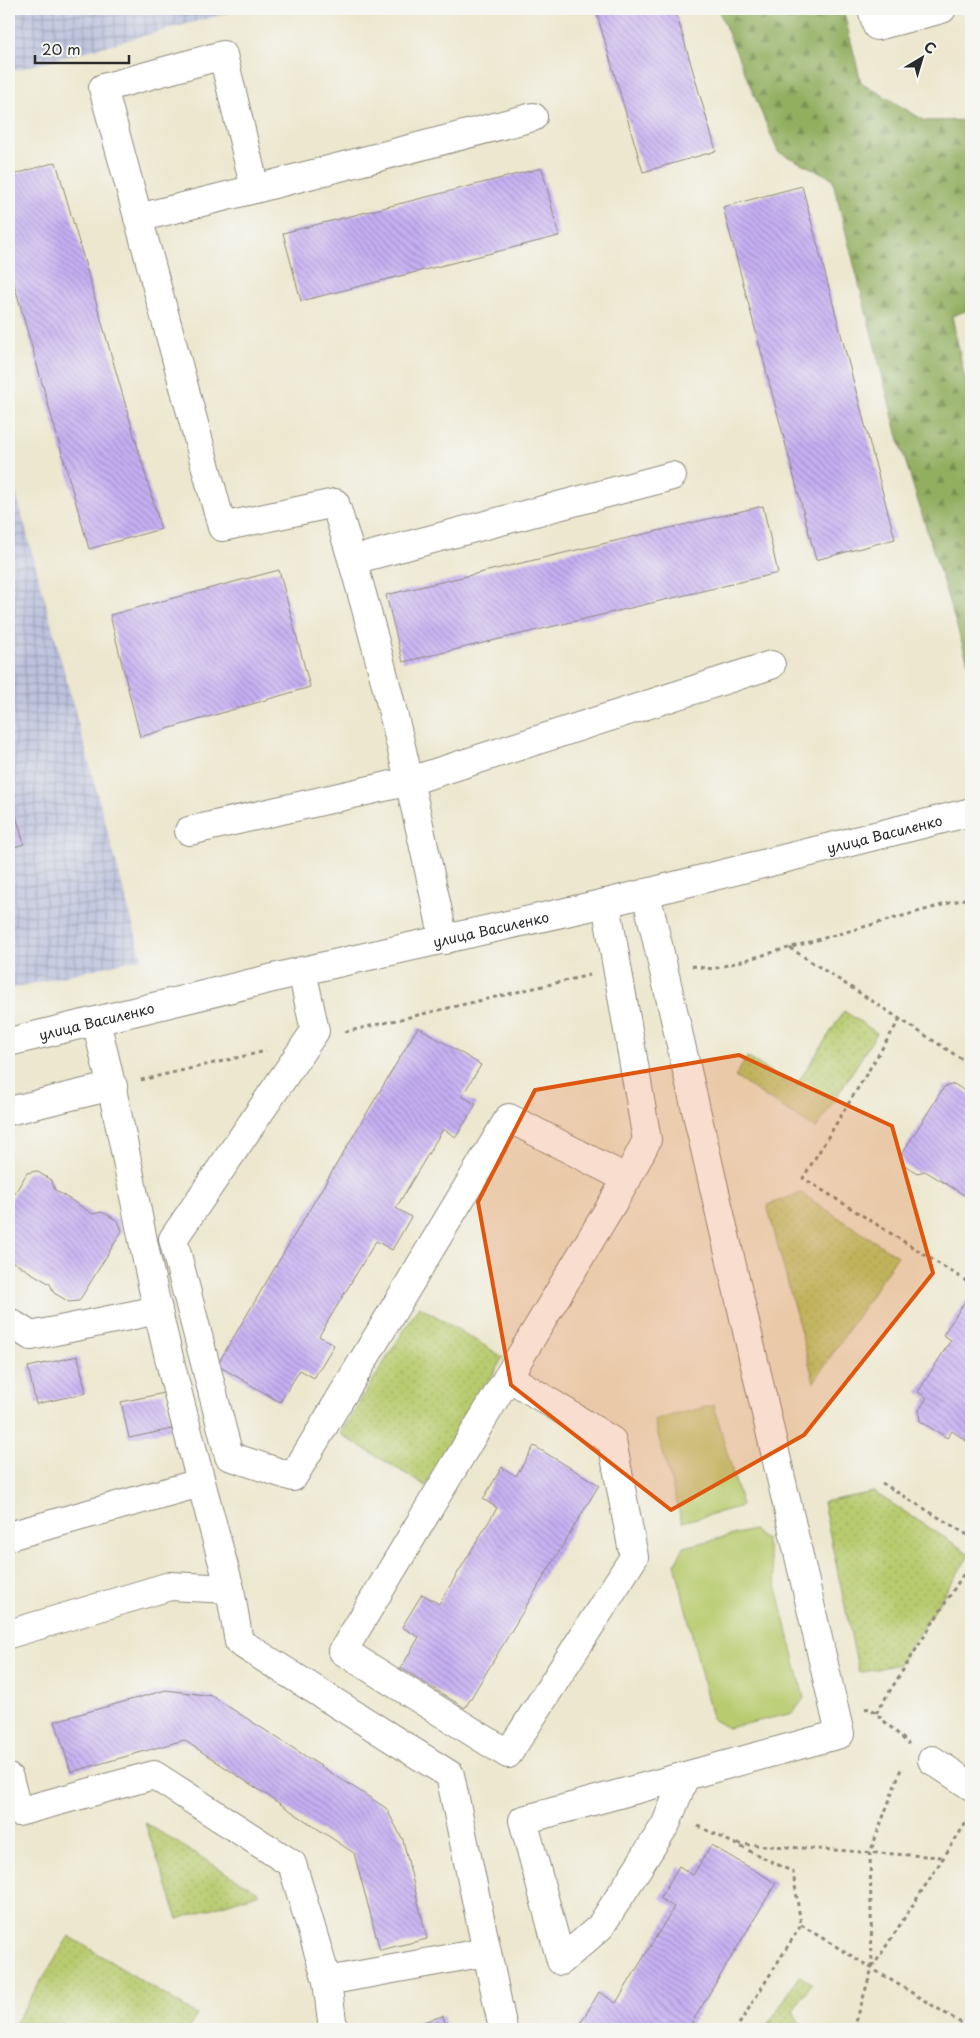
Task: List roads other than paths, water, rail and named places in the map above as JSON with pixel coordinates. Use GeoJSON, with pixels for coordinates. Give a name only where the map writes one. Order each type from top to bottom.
{"type":"FeatureCollection","features":[{"type":"Feature","properties":{"kind":"street"},"geometry":{"type":"LineString","coordinates":[[872,9],[877,26],[942,9]]}},
{"type":"Feature","properties":{"kind":"street"},"geometry":{"type":"LineString","coordinates":[[255,189],[223,56],[103,88],[222,527],[335,503],[353,560],[410,781],[444,940]]}},
{"type":"Feature","properties":{"kind":"street"},"geometry":{"type":"LineString","coordinates":[[138,218],[533,117]]}},
{"type":"Feature","properties":{"kind":"street"},"geometry":{"type":"LineString","coordinates":[[353,560],[672,476]]}},
{"type":"Feature","properties":{"kind":"street"},"geometry":{"type":"LineString","coordinates":[[189,831],[410,781],[771,665]]}},
{"type":"Feature","properties":{"kind":"street","name":"улица Василенко"},"geometry":{"type":"LineString","coordinates":[[9,1042],[302,971],[606,903],[971,812]]}},
{"type":"Feature","properties":{"kind":"street"},"geometry":{"type":"LineString","coordinates":[[646,893],[840,1734],[522,1820],[561,1961],[600,1927],[666,1824],[685,1776]]}},
{"type":"Feature","properties":{"kind":"street"},"geometry":{"type":"LineString","coordinates":[[509,1377],[612,1441],[634,1557],[508,1754],[343,1651],[627,1179],[647,1140],[606,903]]}},
{"type":"Feature","properties":{"kind":"street"},"geometry":{"type":"LineString","coordinates":[[302,971],[314,1031],[173,1239],[228,1456],[293,1477],[509,1118],[627,1179]]}},
{"type":"Feature","properties":{"kind":"street"},"geometry":{"type":"LineString","coordinates":[[96,1022],[113,1086],[158,1310],[200,1483],[230,1589],[239,1642],[450,1775],[503,2029]]}},
{"type":"Feature","properties":{"kind":"street"},"geometry":{"type":"LineString","coordinates":[[9,1111],[113,1086]]}},
{"type":"Feature","properties":{"kind":"street"},"geometry":{"type":"LineString","coordinates":[[9,1322],[31,1336],[158,1310]]}},
{"type":"Feature","properties":{"kind":"street"},"geometry":{"type":"LineString","coordinates":[[9,1536],[200,1483]]}},
{"type":"Feature","properties":{"kind":"street"},"geometry":{"type":"LineString","coordinates":[[9,1634],[170,1586],[230,1589]]}},
{"type":"Feature","properties":{"kind":"street"},"geometry":{"type":"LineString","coordinates":[[919,1756],[971,1786]]}},
{"type":"Feature","properties":{"kind":"street"},"geometry":{"type":"LineString","coordinates":[[9,1778],[13,1813],[154,1776],[292,1864],[327,1981],[333,2029]]}},
{"type":"Feature","properties":{"kind":"street"},"geometry":{"type":"LineString","coordinates":[[327,1981],[486,1952]]}}]}
